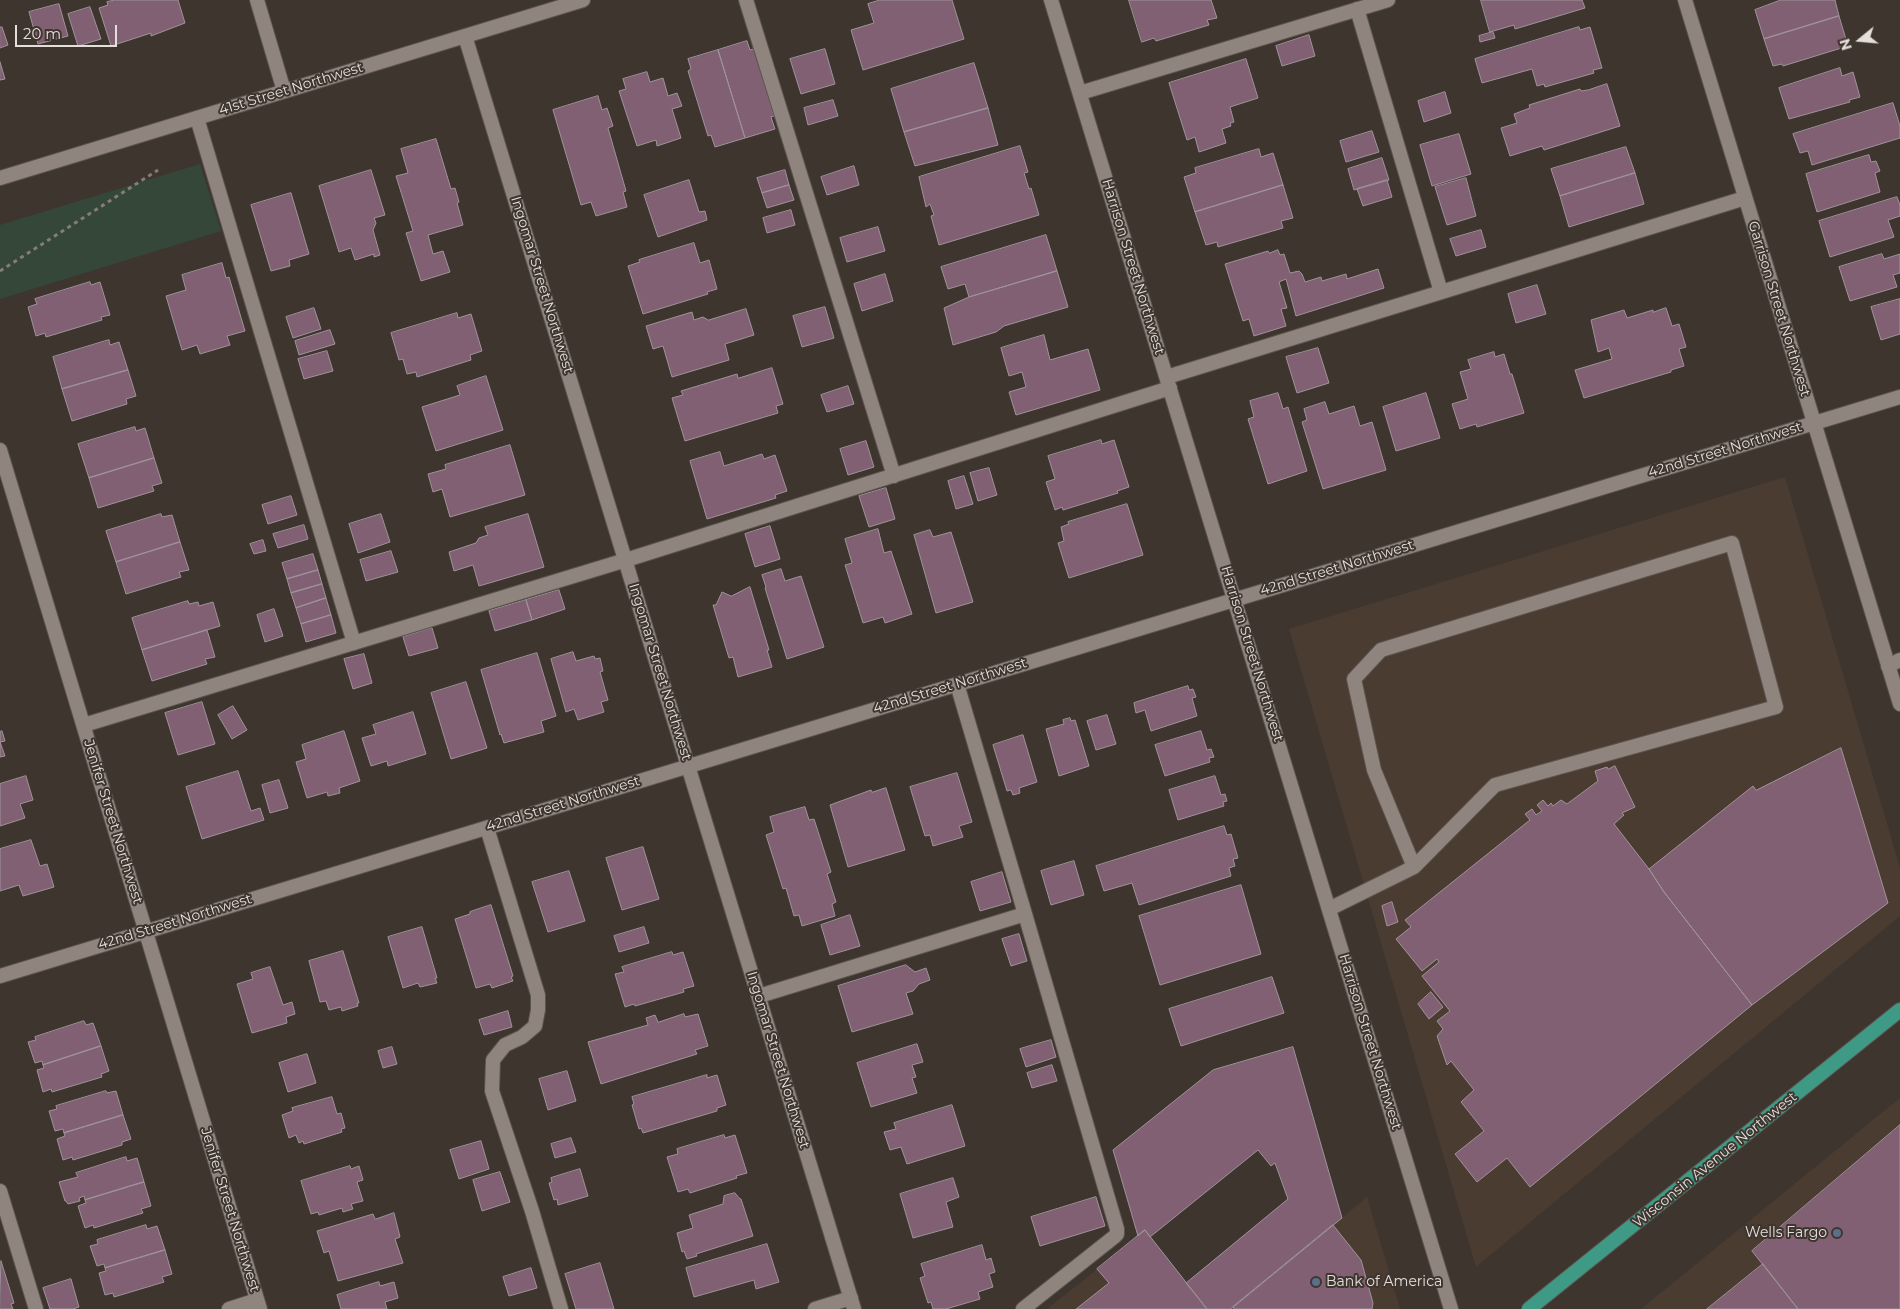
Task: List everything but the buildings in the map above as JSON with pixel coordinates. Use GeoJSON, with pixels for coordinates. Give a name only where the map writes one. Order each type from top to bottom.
{"type":"FeatureCollection","features":[{"type":"Feature","properties":{"kind":"main road","name":"Wisconsin Avenue Northwest"},"geometry":{"type":"LineString","coordinates":[[1529,1309],[1900,1010]]}},
{"type":"Feature","properties":{"kind":"street"},"geometry":{"type":"LineString","coordinates":[[257,0],[284,91]]}},
{"type":"Feature","properties":{"kind":"street","name":"41st Street Northwest"},"geometry":{"type":"LineString","coordinates":[[0,178],[582,0]]}},
{"type":"Feature","properties":{"kind":"street"},"geometry":{"type":"LineString","coordinates":[[746,0],[894,476]]}},
{"type":"Feature","properties":{"kind":"street","name":"Harrison Street Northwest"},"geometry":{"type":"LineString","coordinates":[[1052,0],[1451,1309]]}},
{"type":"Feature","properties":{"kind":"street"},"geometry":{"type":"LineString","coordinates":[[1080,93],[1388,0]]}},
{"type":"Feature","properties":{"kind":"street","name":"Garrison Street Northwest"},"geometry":{"type":"LineString","coordinates":[[1685,0],[1814,423],[1894,663],[1900,704]]}},
{"type":"Feature","properties":{"kind":"street"},"geometry":{"type":"LineString","coordinates":[[1357,10],[1441,292]]}},
{"type":"Feature","properties":{"kind":"street","name":"Ingomar Street Northwest"},"geometry":{"type":"LineString","coordinates":[[465,36],[853,1304]]}},
{"type":"Feature","properties":{"kind":"street"},"geometry":{"type":"LineString","coordinates":[[197,118],[354,643]]}},
{"type":"Feature","properties":{"kind":"street"},"geometry":{"type":"LineString","coordinates":[[84,725],[626,560],[894,476],[1168,382],[1441,292],[1745,198]]}},
{"type":"Feature","properties":{"kind":"street","name":"42nd Street Northwest"},"geometry":{"type":"LineString","coordinates":[[0,976],[1900,397]]}},
{"type":"Feature","properties":{"kind":"street","name":"Jenifer Street Northwest"},"geometry":{"type":"LineString","coordinates":[[0,450],[258,1305]]}},
{"type":"Feature","properties":{"kind":"street"},"geometry":{"type":"LineString","coordinates":[[1329,909],[1414,867],[1495,785],[1776,707],[1732,543],[1381,650],[1354,680],[1374,770],[1414,867]]}},
{"type":"Feature","properties":{"kind":"street"},"geometry":{"type":"LineString","coordinates":[[957,684],[1117,1229],[1117,1234],[1114,1237],[1023,1309]]}},
{"type":"Feature","properties":{"kind":"street"},"geometry":{"type":"LineString","coordinates":[[486,828],[538,995],[535,1026],[522,1037],[505,1045],[493,1060],[492,1091],[532,1211],[561,1309]]}},
{"type":"Feature","properties":{"kind":"street"},"geometry":{"type":"LineString","coordinates":[[759,996],[1025,914]]}},
{"type":"Feature","properties":{"kind":"street"},"geometry":{"type":"LineString","coordinates":[[0,1191],[36,1309]]}},
{"type":"Feature","properties":{"kind":"street"},"geometry":{"type":"LineString","coordinates":[[816,1309],[853,1304]]}},
{"type":"Feature","properties":{"kind":"street"},"geometry":{"type":"LineString","coordinates":[[229,1309],[258,1305]]}},
{"type":"Feature","properties":{"kind":"path"},"geometry":{"type":"LineString","coordinates":[[0,270],[158,170]]}},
{"type":"Feature","properties":{"kind":"shaded area"},"geometry":{"type":"Polygon","coordinates":[[[1785,477],[1900,868],[1900,916],[1476,1267],[1289,629],[1785,477]]]}},
{"type":"Feature","properties":{"kind":"shaded area"},"geometry":{"type":"Polygon","coordinates":[[[1900,1098],[1900,1309],[1641,1309],[1900,1098]]]}},
{"type":"Feature","properties":{"kind":"shaded area","name":"Bank of America"},"geometry":{"type":"Polygon","coordinates":[[[1367,1197],[1400,1309],[1233,1309],[1367,1197]]]}},
{"type":"Feature","properties":{"kind":"shaded area"},"geometry":{"type":"Polygon","coordinates":[[[1144,1232],[1208,1309],[1047,1309],[1144,1232]]]}},
{"type":"Feature","properties":{"kind":"green space"},"geometry":{"type":"Polygon","coordinates":[[[200,164],[221,231],[0,299],[0,225],[200,164]]]}},
{"type":"Feature","properties":{"kind":"place","name":"Wells Fargo"},"geometry":{"type":"Point","coordinates":[1837,1233]}},
{"type":"Feature","properties":{"kind":"place","name":"Bank of America"},"geometry":{"type":"Point","coordinates":[1316,1282]}}]}
